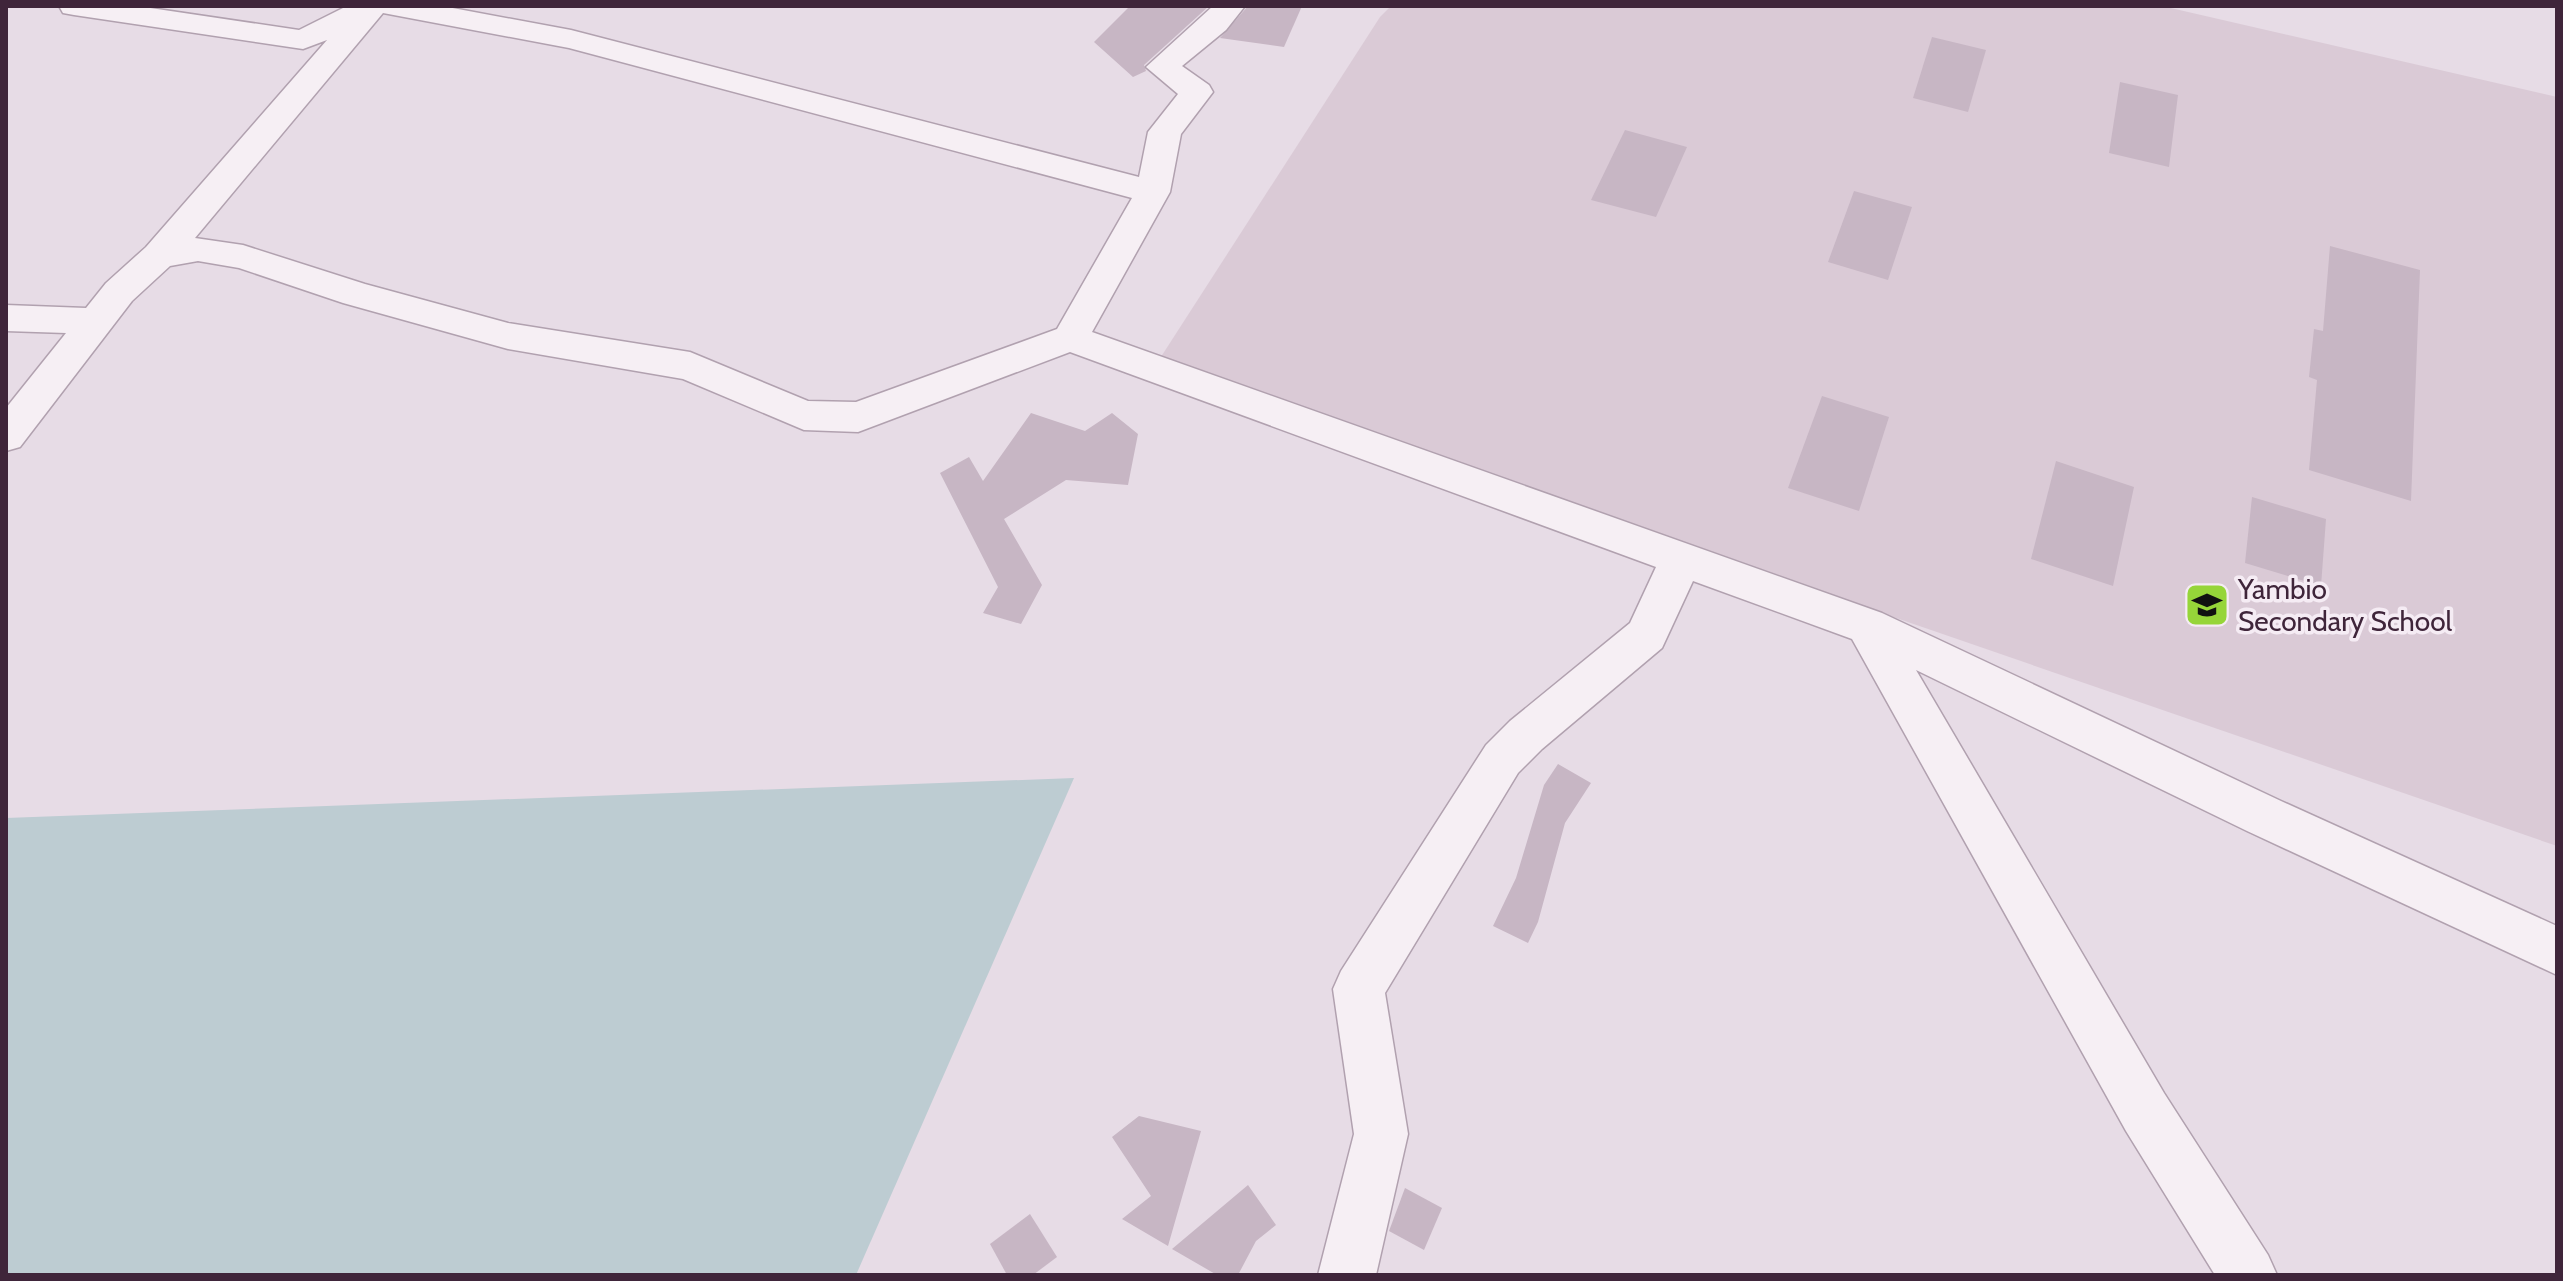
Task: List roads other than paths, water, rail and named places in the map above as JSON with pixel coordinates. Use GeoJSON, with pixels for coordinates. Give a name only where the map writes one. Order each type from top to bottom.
{"type":"FeatureCollection","features":[{"type":"Feature","properties":{"kind":"street"},"geometry":{"type":"LineString","coordinates":[[74,6],[303,40],[371,6]]}},
{"type":"Feature","properties":{"kind":"street"},"geometry":{"type":"LineString","coordinates":[[6,436],[94,321],[119,292],[159,256],[371,6]]}},
{"type":"Feature","properties":{"kind":"street"},"geometry":{"type":"LineString","coordinates":[[392,6],[571,39],[1153,192]]}},
{"type":"Feature","properties":{"kind":"street"},"geometry":{"type":"LineString","coordinates":[[159,256],[198,249],[243,257],[356,294],[508,336],[690,366],[804,415],[858,417],[1070,338],[1153,192],[1165,132],[1197,92],[1162,67],[1215,23],[1230,6]]}},
{"type":"Feature","properties":{"kind":"street"},"geometry":{"type":"LineString","coordinates":[[6,318],[94,321]]}},
{"type":"Feature","properties":{"kind":"street"},"geometry":{"type":"LineString","coordinates":[[1070,338],[1867,626],[2264,816],[2557,951]]}},
{"type":"Feature","properties":{"kind":"street"},"geometry":{"type":"LineString","coordinates":[[1347,1275],[1381,1134],[1359,989],[1502,759],[1526,735],[1646,635],[1682,558]]}},
{"type":"Feature","properties":{"kind":"street"},"geometry":{"type":"LineString","coordinates":[[1867,626],[2145,1112],[2248,1275]]}},
{"type":"Feature","properties":{"kind":"place","name":"Yambio Secondary School"},"geometry":{"type":"Point","coordinates":[2207,605]}}]}
